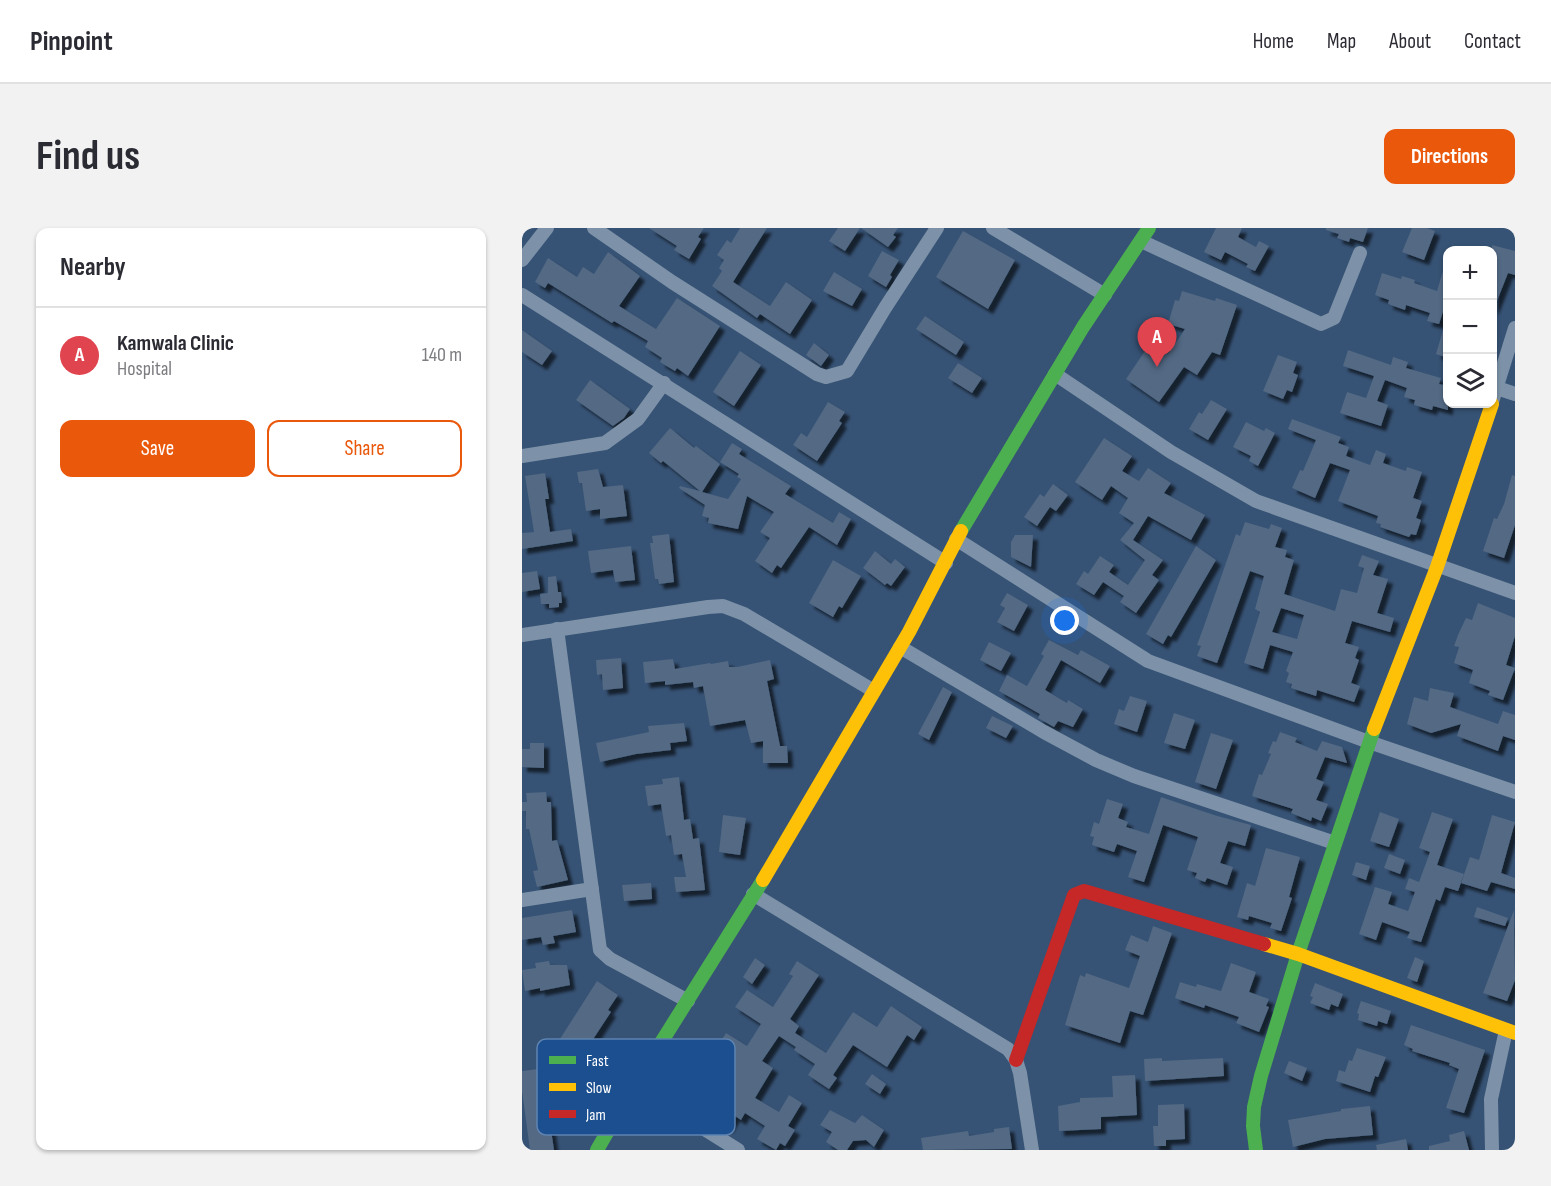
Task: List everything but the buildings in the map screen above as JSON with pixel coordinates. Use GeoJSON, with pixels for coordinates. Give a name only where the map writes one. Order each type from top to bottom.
{"type":"FeatureCollection","features":[{"type":"Feature","properties":{"kind":"street"},"geometry":{"type":"LineString","coordinates":[[522,260],[547,228]]}},
{"type":"Feature","properties":{"kind":"street"},"geometry":{"type":"LineString","coordinates":[[594,228],[672,282],[816,374],[826,377],[847,371],[938,228]]}},
{"type":"Feature","properties":{"kind":"street"},"geometry":{"type":"LineString","coordinates":[[993,228],[1105,295]]}},
{"type":"Feature","properties":{"kind":"street"},"geometry":{"type":"LineString","coordinates":[[664,1039],[874,692],[946,563],[956,539],[1055,374],[1149,228]]}},
{"type":"Feature","properties":{"kind":"street"},"geometry":{"type":"LineString","coordinates":[[1141,241],[1321,324],[1334,318],[1360,253]]}},
{"type":"Feature","properties":{"kind":"street"},"geometry":{"type":"LineString","coordinates":[[522,295],[946,563]]}},
{"type":"Feature","properties":{"kind":"street"},"geometry":{"type":"LineString","coordinates":[[1515,328],[1497,388],[1515,394]]}},
{"type":"Feature","properties":{"kind":"street"},"geometry":{"type":"LineString","coordinates":[[1055,374],[1170,452],[1256,501],[1515,594]]}},
{"type":"Feature","properties":{"kind":"street"},"geometry":{"type":"LineString","coordinates":[[522,456],[604,443],[638,419],[664,383]]}},
{"type":"Feature","properties":{"kind":"street"},"geometry":{"type":"LineString","coordinates":[[1256,1150],[1253,1126],[1254,1107],[1261,1076],[1298,954],[1369,742],[1437,567],[1490,408]]}},
{"type":"Feature","properties":{"kind":"street"},"geometry":{"type":"LineString","coordinates":[[956,539],[1148,661],[1369,742],[1515,792]]}},
{"type":"Feature","properties":{"kind":"street"},"geometry":{"type":"LineString","coordinates":[[522,635],[723,606],[744,614],[874,692]]}},
{"type":"Feature","properties":{"kind":"street"},"geometry":{"type":"LineString","coordinates":[[557,629],[600,950],[605,955],[688,1001]]}},
{"type":"Feature","properties":{"kind":"street"},"geometry":{"type":"LineString","coordinates":[[900,647],[1096,760],[1134,776],[1335,843]]}},
{"type":"Feature","properties":{"kind":"street"},"geometry":{"type":"LineString","coordinates":[[522,900],[592,888]]}},
{"type":"Feature","properties":{"kind":"street"},"geometry":{"type":"LineString","coordinates":[[1032,1150],[1017,1060],[1071,900],[1074,895],[1084,891],[1298,954],[1511,1032],[1491,1099],[1492,1150]]}},
{"type":"Feature","properties":{"kind":"street"},"geometry":{"type":"LineString","coordinates":[[753,894],[996,1041],[1008,1049],[1017,1060]]}},
{"type":"Feature","properties":{"kind":"street"},"geometry":{"type":"LineString","coordinates":[[597,1150],[604,1135]]}},
{"type":"Feature","properties":{"kind":"street"},"geometry":{"type":"LineString","coordinates":[[714,1135],[738,1150]]}},
{"type":"Feature","properties":{"kind":"traffic: fast"},"geometry":{"type":"LineString","coordinates":[[961,531],[1083,327],[1149,228]]}},
{"type":"Feature","properties":{"kind":"traffic: fast"},"geometry":{"type":"LineString","coordinates":[[1256,1150],[1253,1126],[1254,1107],[1261,1076],[1298,954],[1374,729]]}},
{"type":"Feature","properties":{"kind":"traffic: fast"},"geometry":{"type":"LineString","coordinates":[[663,1039],[763,880]]}},
{"type":"Feature","properties":{"kind":"traffic: fast"},"geometry":{"type":"LineString","coordinates":[[597,1150],[606,1135]]}},
{"type":"Feature","properties":{"kind":"traffic: slow"},"geometry":{"type":"LineString","coordinates":[[1374,729],[1437,567],[1491,408]]}},
{"type":"Feature","properties":{"kind":"traffic: slow"},"geometry":{"type":"LineString","coordinates":[[763,880],[909,632],[961,531]]}},
{"type":"Feature","properties":{"kind":"traffic: slow"},"geometry":{"type":"LineString","coordinates":[[1264,944],[1298,954],[1515,1033]]}},
{"type":"Feature","properties":{"kind":"traffic: jam"},"geometry":{"type":"LineString","coordinates":[[1016,1060],[1074,895],[1084,891],[1264,944]]}},
{"type":"Feature","properties":{"kind":"place","name":"Kamwala Clinic"},"geometry":{"type":"Point","coordinates":[1157,367]}}]}
